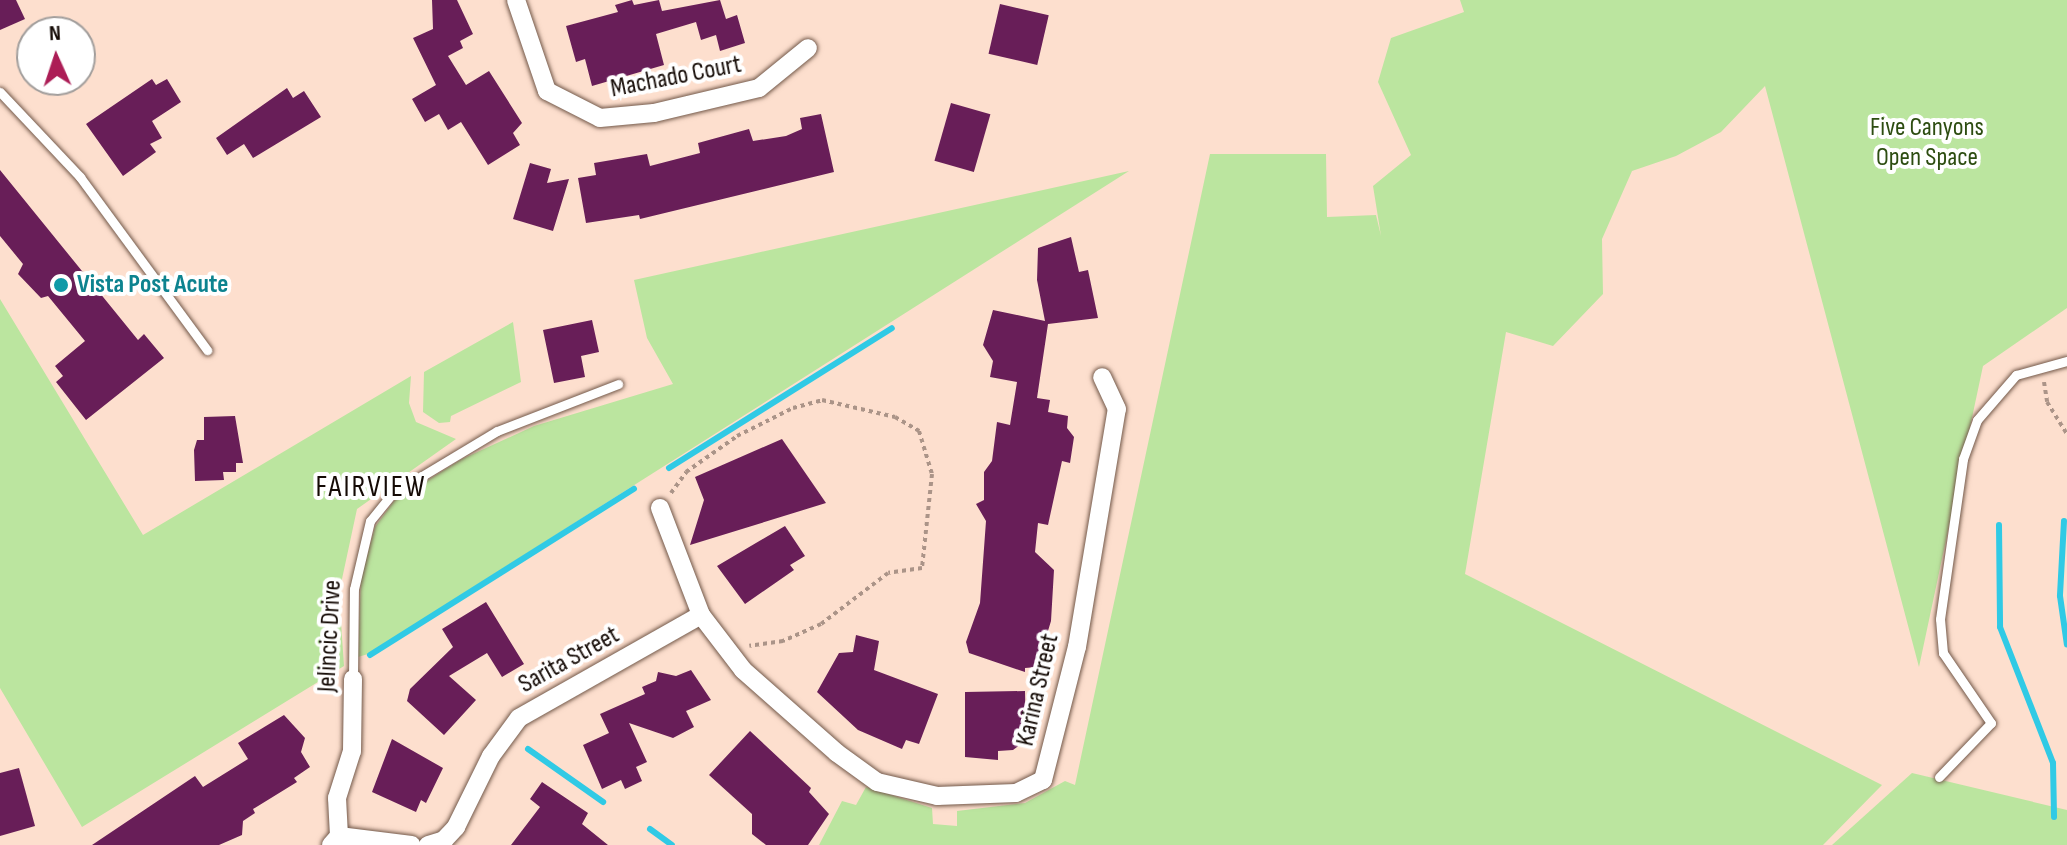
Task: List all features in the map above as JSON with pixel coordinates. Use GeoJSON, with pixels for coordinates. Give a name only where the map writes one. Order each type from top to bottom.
{"type":"FeatureCollection","features":[{"type":"Feature","properties":{"kind":"street","name":"Machado Court"},"geometry":{"type":"LineString","coordinates":[[516,0],[547,91],[600,118],[654,113],[759,88],[808,48]]}},
{"type":"Feature","properties":{"kind":"street","name":"Karina Street"},"geometry":{"type":"LineString","coordinates":[[660,508],[701,615],[743,670],[877,782],[937,796],[1016,793],[1043,780],[1077,647],[1117,409],[1102,377]]}},
{"type":"Feature","properties":{"kind":"street","name":"Sarita Street"},"geometry":{"type":"LineString","coordinates":[[428,845],[444,840],[456,827],[491,756],[519,718],[701,615]]}},
{"type":"Feature","properties":{"kind":"street","name":"Jelincic Drive"},"geometry":{"type":"LineString","coordinates":[[335,841],[337,798],[352,751],[353,679]]}},
{"type":"Feature","properties":{"kind":"street"},"geometry":{"type":"LineString","coordinates":[[335,841],[411,845]]}},
{"type":"Feature","properties":{"kind":"lane"},"geometry":{"type":"LineString","coordinates":[[0,92],[80,177],[207,350]]}},
{"type":"Feature","properties":{"kind":"lane"},"geometry":{"type":"LineString","coordinates":[[1939,777],[1991,723],[1943,653],[1940,619],[1963,459],[1977,420],[2016,375],[2067,361]]}},
{"type":"Feature","properties":{"kind":"lane","name":"Jelincic Drive"},"geometry":{"type":"LineString","coordinates":[[353,679],[354,589],[370,521],[392,494],[497,431],[618,384]]}},
{"type":"Feature","properties":{"kind":"path"},"geometry":{"type":"LineString","coordinates":[[2050,370],[2044,382],[2047,402],[2067,434]]}},
{"type":"Feature","properties":{"kind":"path"},"geometry":{"type":"LineString","coordinates":[[660,508],[686,472],[793,408],[822,400],[895,417],[919,431],[932,474],[922,568],[888,573],[821,624],[783,641],[727,649]]}},
{"type":"Feature","properties":{"kind":"green space","name":"Five Canyons Open Space"},"geometry":{"type":"Polygon","coordinates":[[[1460,0],[2067,0],[2067,308],[1983,366],[1919,667],[1765,86],[1721,132],[1676,156],[1632,171],[1602,239],[1603,294],[1553,346],[1506,332],[1465,574],[1882,785],[1823,845],[819,845],[842,801],[856,805],[866,787],[932,808],[933,824],[957,826],[957,811],[1025,803],[1065,781],[1075,785],[1210,154],[1326,154],[1327,217],[1376,215],[1381,236],[1373,186],[1411,155],[1378,82],[1391,38],[1464,12],[1460,0]]]}},
{"type":"Feature","properties":{"kind":"green space"},"geometry":{"type":"Polygon","coordinates":[[[1129,171],[368,654],[358,657],[361,578],[375,527],[394,501],[462,459],[534,426],[673,384],[647,338],[634,280],[1129,171]]]}},
{"type":"Feature","properties":{"kind":"green space"},"geometry":{"type":"Polygon","coordinates":[[[0,299],[143,535],[411,376],[409,403],[416,422],[456,439],[357,509],[339,593],[344,666],[82,827],[0,688],[0,299]]]}},
{"type":"Feature","properties":{"kind":"green space"},"geometry":{"type":"Polygon","coordinates":[[[513,322],[521,382],[451,416],[450,422],[439,423],[423,412],[424,372],[513,322]]]}},
{"type":"Feature","properties":{"kind":"green space"},"geometry":{"type":"Polygon","coordinates":[[[1912,773],[2067,810],[2067,845],[1832,845],[1912,773]]]}},
{"type":"Feature","properties":{"kind":"building"},"geometry":{"type":"Polygon","coordinates":[[[0,0],[16,0],[24,16],[16,16],[16,23],[0,30],[0,0]]]}},
{"type":"Feature","properties":{"kind":"building"},"geometry":{"type":"Polygon","coordinates":[[[432,0],[457,0],[473,34],[460,41],[463,48],[448,56],[466,85],[489,71],[522,123],[513,133],[520,145],[488,165],[461,122],[448,130],[439,114],[425,122],[412,99],[436,85],[413,38],[433,29],[432,0]]]}},
{"type":"Feature","properties":{"kind":"building"},"geometry":{"type":"Polygon","coordinates":[[[632,0],[634,5],[659,0],[662,11],[720,0],[726,19],[737,15],[745,43],[720,51],[716,35],[701,40],[696,22],[656,34],[664,65],[592,86],[585,59],[576,62],[566,26],[618,12],[615,5],[632,0]]]}},
{"type":"Feature","properties":{"kind":"building"},"geometry":{"type":"Polygon","coordinates":[[[1000,4],[1049,15],[1037,65],[989,54],[1000,4]]]}},
{"type":"Feature","properties":{"kind":"building"},"geometry":{"type":"Polygon","coordinates":[[[152,79],[156,85],[167,79],[181,102],[152,121],[162,138],[150,144],[156,152],[123,176],[86,124],[152,79]]]}},
{"type":"Feature","properties":{"kind":"building"},"geometry":{"type":"Polygon","coordinates":[[[287,88],[293,98],[304,91],[321,117],[253,158],[244,144],[227,155],[216,138],[287,88]]]}},
{"type":"Feature","properties":{"kind":"building"},"geometry":{"type":"Polygon","coordinates":[[[951,103],[990,114],[974,172],[934,161],[951,103]]]}},
{"type":"Feature","properties":{"kind":"building"},"geometry":{"type":"Polygon","coordinates":[[[821,114],[834,172],[640,219],[639,215],[586,223],[578,178],[596,175],[594,163],[647,154],[650,166],[700,153],[698,143],[749,129],[753,141],[786,136],[802,129],[800,118],[821,114]]]}},
{"type":"Feature","properties":{"kind":"building"},"geometry":{"type":"Polygon","coordinates":[[[530,163],[551,169],[547,183],[569,179],[553,231],[513,219],[530,163]]]}},
{"type":"Feature","properties":{"kind":"building","name":"Vista Post Acute"},"geometry":{"type":"Polygon","coordinates":[[[0,170],[138,340],[144,334],[164,358],[86,420],[56,382],[63,376],[55,366],[85,341],[48,296],[41,298],[18,274],[23,264],[0,236],[0,170]]]}},
{"type":"Feature","properties":{"kind":"building"},"geometry":{"type":"Polygon","coordinates":[[[1071,237],[1079,272],[1088,270],[1098,318],[1048,324],[1037,398],[1050,400],[1048,412],[1068,416],[1067,428],[1074,437],[1070,463],[1062,461],[1048,525],[1038,523],[1035,552],[1054,570],[1051,621],[1037,667],[1025,668],[1025,672],[969,653],[966,642],[980,603],[986,521],[976,504],[984,500],[984,472],[992,461],[997,422],[1010,425],[1017,382],[990,377],[993,361],[983,345],[993,310],[1045,321],[1037,280],[1038,248],[1071,237]]]}},
{"type":"Feature","properties":{"kind":"building"},"geometry":{"type":"Polygon","coordinates":[[[592,320],[599,352],[581,356],[585,377],[554,383],[543,330],[592,320]]]}},
{"type":"Feature","properties":{"kind":"building"},"geometry":{"type":"Polygon","coordinates":[[[235,416],[243,463],[236,463],[236,472],[223,472],[224,480],[195,481],[194,450],[197,440],[204,440],[204,417],[235,416]]]}},
{"type":"Feature","properties":{"kind":"building"},"geometry":{"type":"Polygon","coordinates":[[[782,439],[826,503],[690,545],[704,500],[695,477],[782,439]]]}},
{"type":"Feature","properties":{"kind":"building"},"geometry":{"type":"Polygon","coordinates":[[[785,526],[805,556],[790,565],[794,570],[745,604],[717,566],[785,526]]]}},
{"type":"Feature","properties":{"kind":"building"},"geometry":{"type":"Polygon","coordinates":[[[486,602],[524,664],[502,677],[487,653],[449,676],[476,700],[444,735],[407,701],[410,689],[453,647],[442,629],[486,602]]]}},
{"type":"Feature","properties":{"kind":"building"},"geometry":{"type":"Polygon","coordinates":[[[856,635],[879,641],[874,670],[938,694],[919,744],[906,740],[902,749],[858,730],[817,692],[839,653],[853,652],[856,635]]]}},
{"type":"Feature","properties":{"kind":"building"},"geometry":{"type":"Polygon","coordinates":[[[691,670],[711,700],[686,711],[694,727],[673,738],[629,723],[647,762],[636,767],[642,781],[625,789],[621,780],[602,789],[583,745],[609,733],[600,714],[645,694],[642,687],[656,681],[658,672],[676,676],[691,670]]]}},
{"type":"Feature","properties":{"kind":"building"},"geometry":{"type":"Polygon","coordinates":[[[1025,691],[1026,740],[1013,750],[998,751],[998,760],[965,757],[965,692],[1025,691]]]}},
{"type":"Feature","properties":{"kind":"building"},"geometry":{"type":"Polygon","coordinates":[[[284,715],[305,738],[301,752],[310,767],[294,778],[297,782],[253,809],[255,813],[243,821],[242,835],[219,845],[92,845],[195,776],[203,787],[248,759],[238,743],[284,715]]]}},
{"type":"Feature","properties":{"kind":"building"},"geometry":{"type":"Polygon","coordinates":[[[750,731],[811,788],[809,792],[829,814],[808,845],[766,845],[752,834],[752,814],[709,775],[750,731]]]}},
{"type":"Feature","properties":{"kind":"building"},"geometry":{"type":"Polygon","coordinates":[[[392,739],[443,768],[426,803],[421,800],[416,812],[372,792],[392,739]]]}},
{"type":"Feature","properties":{"kind":"building"},"geometry":{"type":"Polygon","coordinates":[[[19,768],[35,826],[0,836],[0,773],[19,768]]]}},
{"type":"Feature","properties":{"kind":"building"},"geometry":{"type":"Polygon","coordinates":[[[542,782],[588,813],[582,824],[608,845],[511,845],[540,807],[530,799],[542,782]]]}},
{"type":"Feature","properties":{"kind":"waterway"},"geometry":{"type":"LineString","coordinates":[[669,468],[892,328]]}},
{"type":"Feature","properties":{"kind":"waterway"},"geometry":{"type":"LineString","coordinates":[[370,655],[634,489]]}},
{"type":"Feature","properties":{"kind":"waterway"},"geometry":{"type":"LineString","coordinates":[[2064,521],[2060,596],[2067,645]]}},
{"type":"Feature","properties":{"kind":"waterway"},"geometry":{"type":"LineString","coordinates":[[1999,525],[2000,627],[2053,763],[2054,817]]}},
{"type":"Feature","properties":{"kind":"waterway"},"geometry":{"type":"LineString","coordinates":[[528,749],[603,802]]}},
{"type":"Feature","properties":{"kind":"waterway"},"geometry":{"type":"LineString","coordinates":[[650,829],[672,845]]}},
{"type":"Feature","properties":{"kind":"place","name":"Vista Post Acute"},"geometry":{"type":"Point","coordinates":[61,285]}},
{"type":"Feature","properties":{"kind":"district","name":"FAIRVIEW"},"geometry":{"type":"Point","coordinates":[371,487]}}]}
